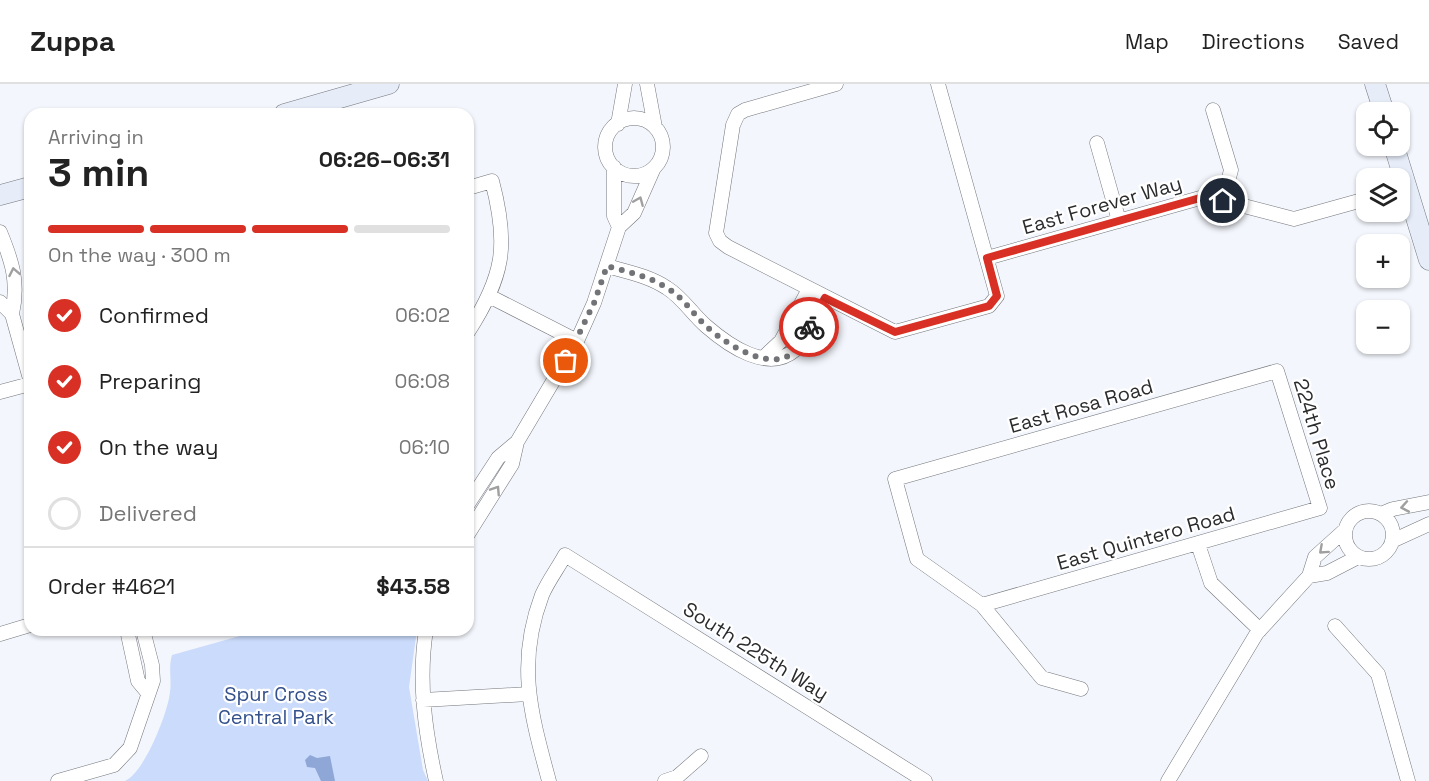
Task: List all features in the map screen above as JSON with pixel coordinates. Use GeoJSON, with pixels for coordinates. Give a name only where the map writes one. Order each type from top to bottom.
{"type":"FeatureCollection","features":[{"type":"Feature","properties":{"kind":"street"},"geometry":{"type":"LineString","coordinates":[[305,108],[388,84]]}},
{"type":"Feature","properties":{"kind":"street"},"geometry":{"type":"LineString","coordinates":[[618,124],[625,84]]}},
{"type":"Feature","properties":{"kind":"street"},"geometry":{"type":"LineString","coordinates":[[474,524],[512,464],[517,442],[577,341],[607,266],[619,227],[634,213],[653,170],[658,164],[663,141],[655,127],[647,84]]}},
{"type":"Feature","properties":{"kind":"street"},"geometry":{"type":"LineString","coordinates":[[836,84],[738,114],[733,125],[717,227],[720,242],[809,290],[895,332],[989,306],[995,300],[996,292],[938,84]]}},
{"type":"Feature","properties":{"kind":"street"},"geometry":{"type":"LineString","coordinates":[[1375,84],[1381,102]]}},
{"type":"Feature","properties":{"kind":"street"},"geometry":{"type":"LineString","coordinates":[[1213,110],[1231,170],[1223,201]]}},
{"type":"Feature","properties":{"kind":"street"},"geometry":{"type":"LineString","coordinates":[[653,170],[637,176],[628,176],[614,167],[609,160],[606,144],[612,129],[618,124],[637,119],[655,127]]}},
{"type":"Feature","properties":{"kind":"street"},"geometry":{"type":"LineString","coordinates":[[1097,143],[1119,221]]}},
{"type":"Feature","properties":{"kind":"street"},"geometry":{"type":"LineString","coordinates":[[614,167],[614,216],[619,227]]}},
{"type":"Feature","properties":{"kind":"street"},"geometry":{"type":"LineString","coordinates":[[474,186],[492,181],[503,228],[502,255],[489,297],[474,322]]}},
{"type":"Feature","properties":{"kind":"street"},"geometry":{"type":"LineString","coordinates":[[0,195],[24,189]]}},
{"type":"Feature","properties":{"kind":"street","name":"East Forever Way"},"geometry":{"type":"LineString","coordinates":[[987,258],[1200,198],[1223,201],[1294,219],[1356,202]]}},
{"type":"Feature","properties":{"kind":"street"},"geometry":{"type":"LineString","coordinates":[[1410,207],[1429,260]]}},
{"type":"Feature","properties":{"kind":"street"},"geometry":{"type":"LineString","coordinates":[[0,232],[16,276],[16,294],[12,314],[24,357]]}},
{"type":"Feature","properties":{"kind":"street"},"geometry":{"type":"LineString","coordinates":[[607,266],[657,282],[678,295],[716,333],[749,355],[780,359],[795,350],[825,298]]}},
{"type":"Feature","properties":{"kind":"street"},"geometry":{"type":"LineString","coordinates":[[764,357],[781,341],[809,290]]}},
{"type":"Feature","properties":{"kind":"street"},"geometry":{"type":"LineString","coordinates":[[489,297],[577,341]]}},
{"type":"Feature","properties":{"kind":"street"},"geometry":{"type":"LineString","coordinates":[[0,302],[12,314]]}},
{"type":"Feature","properties":{"kind":"street","name":"East Rosa Road"},"geometry":{"type":"LineString","coordinates":[[982,605],[917,560],[895,479],[1277,371]]}},
{"type":"Feature","properties":{"kind":"street","name":"224th Place"},"geometry":{"type":"LineString","coordinates":[[1277,371],[1320,508]]}},
{"type":"Feature","properties":{"kind":"street"},"geometry":{"type":"LineString","coordinates":[[0,393],[24,386]]}},
{"type":"Feature","properties":{"kind":"street"},"geometry":{"type":"LineString","coordinates":[[474,495],[498,458],[517,442]]}},
{"type":"Feature","properties":{"kind":"street"},"geometry":{"type":"LineString","coordinates":[[1358,557],[1348,548],[1345,530],[1347,523],[1359,513],[1366,511],[1381,514],[1429,502]]}},
{"type":"Feature","properties":{"kind":"street","name":"East Quintero Road"},"geometry":{"type":"LineString","coordinates":[[982,605],[1320,508]]}},
{"type":"Feature","properties":{"kind":"street"},"geometry":{"type":"LineString","coordinates":[[1309,576],[1328,573],[1358,557],[1378,557],[1389,548],[1392,541],[1390,523],[1381,514]]}},
{"type":"Feature","properties":{"kind":"street"},"geometry":{"type":"LineString","coordinates":[[1392,541],[1429,524]]}},
{"type":"Feature","properties":{"kind":"street"},"geometry":{"type":"LineString","coordinates":[[1168,781],[1260,630],[1309,576],[1315,557],[1345,530]]}},
{"type":"Feature","properties":{"kind":"street"},"geometry":{"type":"LineString","coordinates":[[1198,544],[1211,583],[1260,630]]}},
{"type":"Feature","properties":{"kind":"street","name":"South 225th Way"},"geometry":{"type":"LineString","coordinates":[[528,694],[526,671],[529,639],[543,593],[565,555],[926,781]]}},
{"type":"Feature","properties":{"kind":"street"},"geometry":{"type":"LineString","coordinates":[[982,605],[1042,678],[1081,689]]}},
{"type":"Feature","properties":{"kind":"street"},"geometry":{"type":"LineString","coordinates":[[1,630],[24,626]]}},
{"type":"Feature","properties":{"kind":"street"},"geometry":{"type":"LineString","coordinates":[[1335,626],[1378,674],[1408,781]]}},
{"type":"Feature","properties":{"kind":"street"},"geometry":{"type":"LineString","coordinates":[[129,636],[138,681],[148,693]]}},
{"type":"Feature","properties":{"kind":"street"},"geometry":{"type":"LineString","coordinates":[[58,781],[114,765],[125,756],[135,740],[153,681],[144,636]]}},
{"type":"Feature","properties":{"kind":"street"},"geometry":{"type":"LineString","coordinates":[[425,636],[423,700],[427,742],[436,781]]}},
{"type":"Feature","properties":{"kind":"street"},"geometry":{"type":"LineString","coordinates":[[134,656],[148,652]]}},
{"type":"Feature","properties":{"kind":"street"},"geometry":{"type":"LineString","coordinates":[[423,700],[528,694],[549,781]]}},
{"type":"Feature","properties":{"kind":"street"},"geometry":{"type":"LineString","coordinates":[[664,781],[676,777],[701,756]]}},
{"type":"Feature","properties":{"kind":"green space","name":"Spur Cross Central Park"},"geometry":{"type":"Polygon","coordinates":[[[240,636],[416,636],[409,687],[423,770],[428,781],[125,781],[140,767],[160,727],[170,692],[172,655],[240,636]]]}},
{"type":"Feature","properties":{"kind":"shaded area"},"geometry":{"type":"Polygon","coordinates":[[[310,755],[317,758],[330,756],[335,781],[321,781],[315,768],[307,767],[305,760],[310,755]]]}},
{"type":"Feature","properties":{"kind":"way so far"},"geometry":{"type":"LineString","coordinates":[[566,361],[594,303],[607,266],[647,277],[668,288],[678,295],[707,327],[749,355],[774,360],[789,356],[801,342],[809,327]]}},
{"type":"Feature","properties":{"kind":"route"},"geometry":{"type":"LineString","coordinates":[[809,327],[825,298],[888,331],[895,332],[989,306],[993,304],[997,296],[987,258],[1200,198],[1223,201]]}}]}
